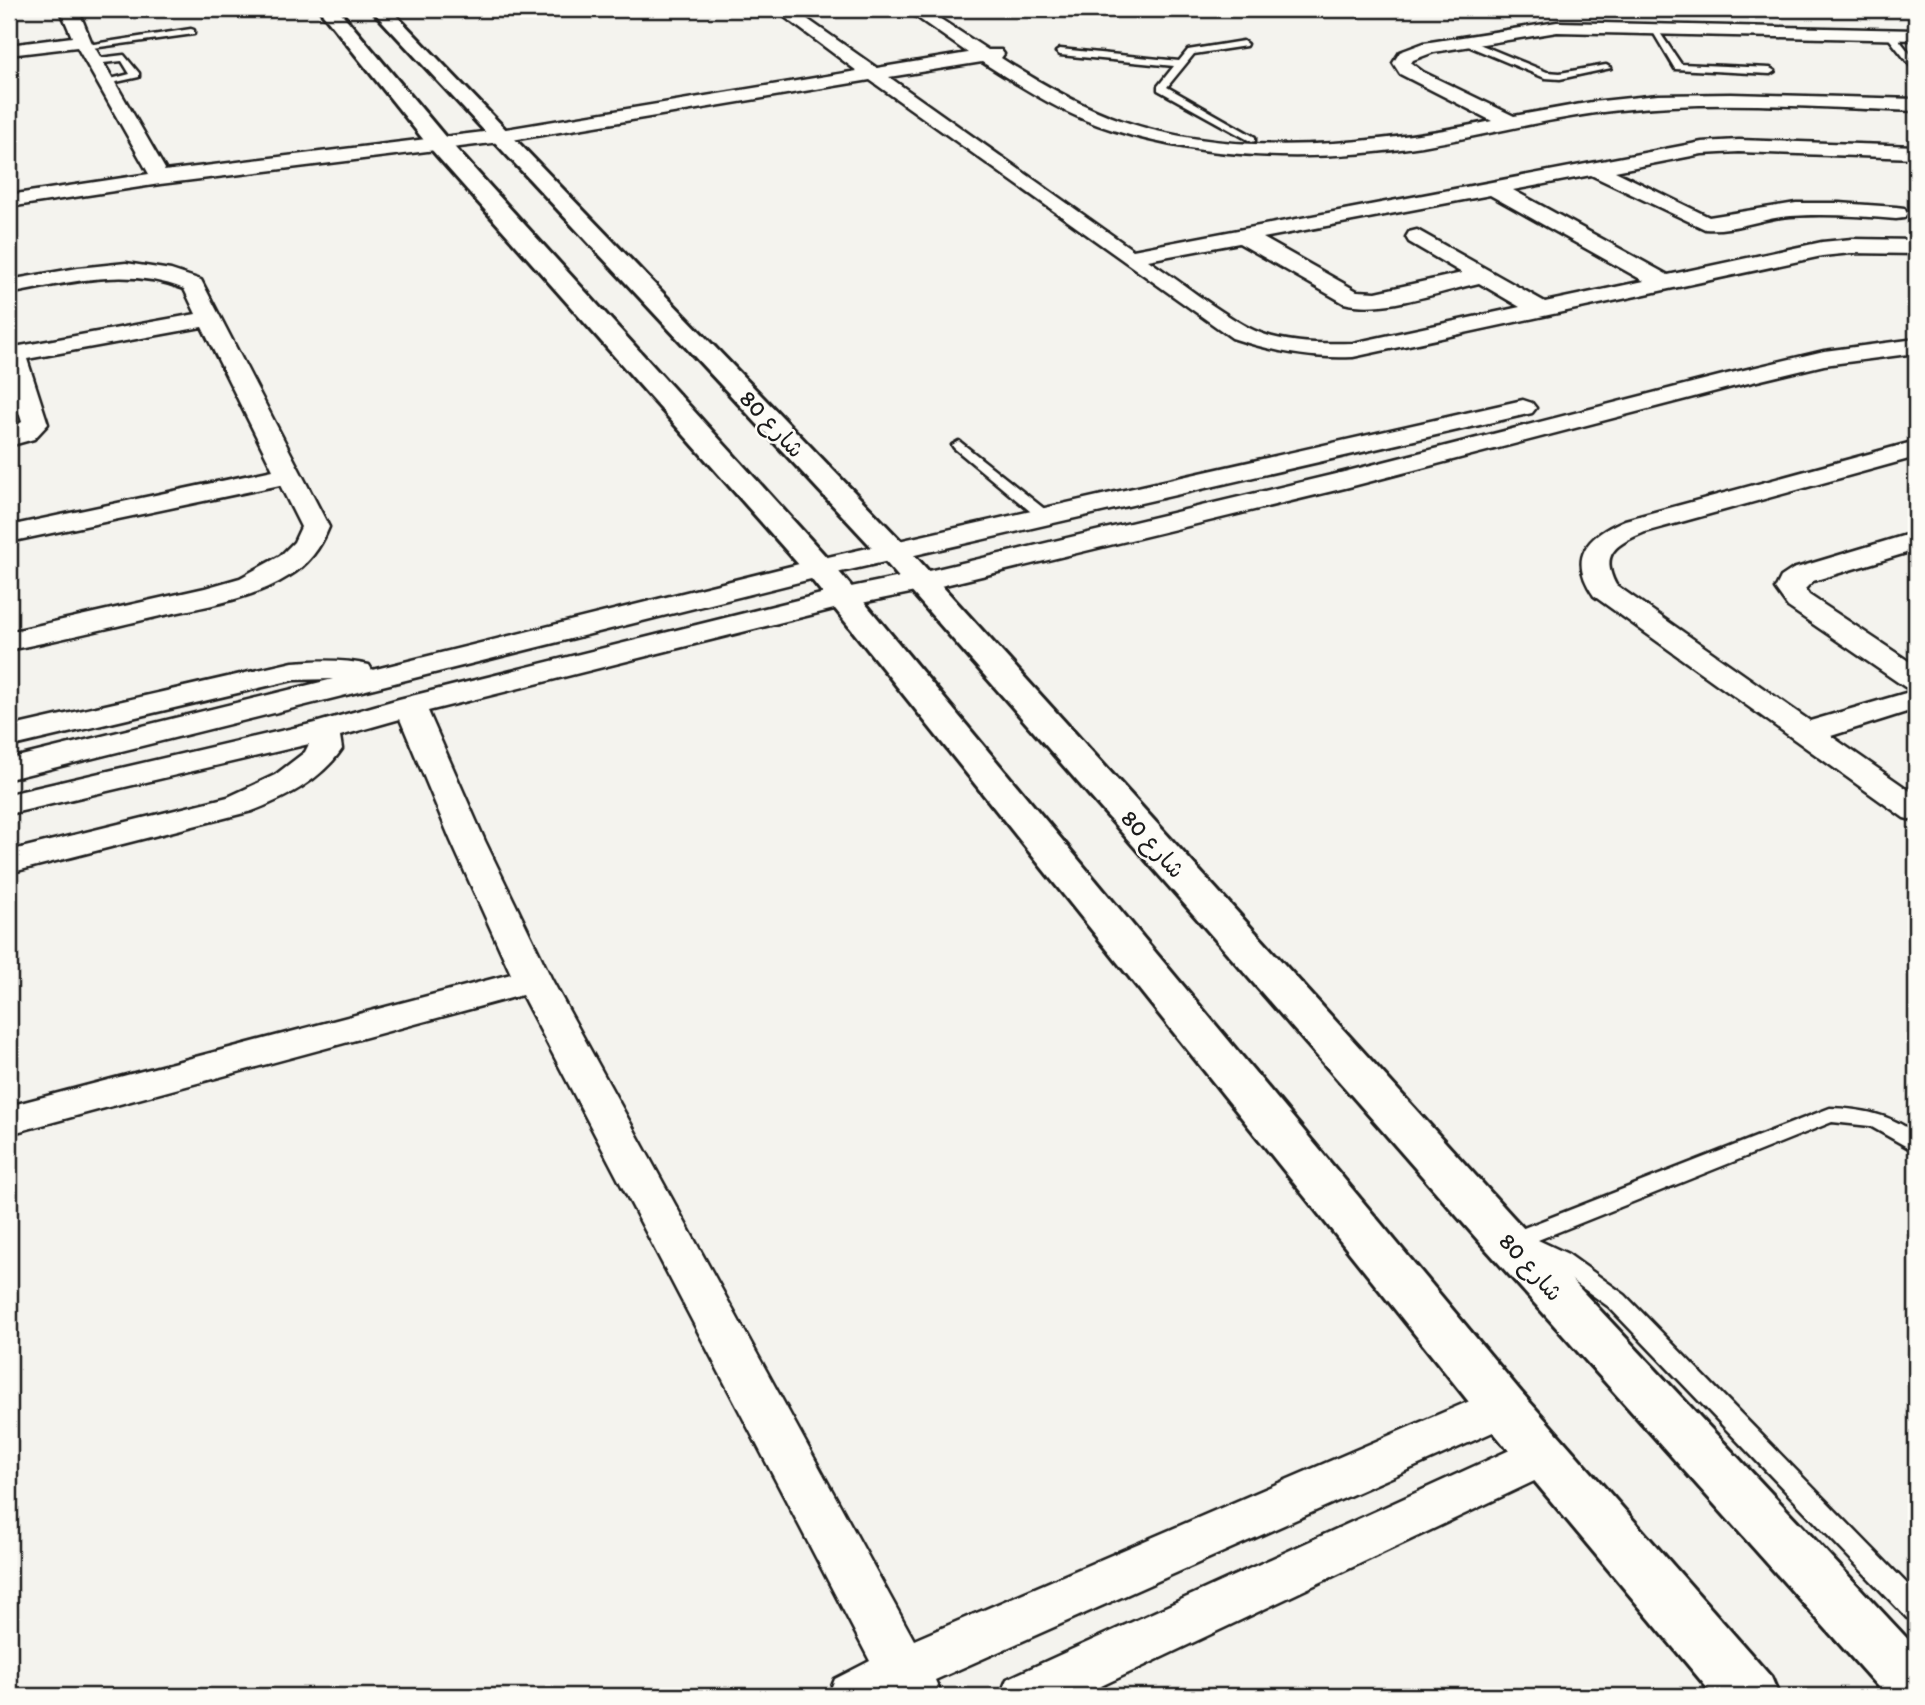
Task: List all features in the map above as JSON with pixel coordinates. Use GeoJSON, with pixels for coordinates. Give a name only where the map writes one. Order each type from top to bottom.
{"type":"FeatureCollection","features":[{"type":"Feature","properties":{"kind":"street"},"geometry":{"type":"LineString","coordinates":[[69,9],[87,49],[155,169]]}},
{"type":"Feature","properties":{"kind":"street"},"geometry":{"type":"LineString","coordinates":[[328,9],[436,138],[818,568],[1503,1407],[1750,1696]]}},
{"type":"Feature","properties":{"kind":"street","name":"شارع 80"},"geometry":{"type":"LineString","coordinates":[[380,9],[893,551],[1916,1688]]}},
{"type":"Feature","properties":{"kind":"street"},"geometry":{"type":"LineString","coordinates":[[782,9],[1240,333],[1280,346],[1304,350],[1374,346],[1822,249],[1853,246],[1916,247]]}},
{"type":"Feature","properties":{"kind":"street"},"geometry":{"type":"LineString","coordinates":[[914,9],[1109,110],[1162,126],[1252,138],[1348,138],[1659,101],[1916,105]]}},
{"type":"Feature","properties":{"kind":"street"},"geometry":{"type":"LineString","coordinates":[[940,9],[1069,105],[1108,122],[1175,139],[1223,145],[1272,149],[1354,148],[1417,140],[1576,101],[1652,93],[1916,97]]}},
{"type":"Feature","properties":{"kind":"street"},"geometry":{"type":"LineString","coordinates":[[1505,119],[1406,70],[1402,63],[1406,56],[1415,51],[1464,41],[1548,28],[1916,35]]}},
{"type":"Feature","properties":{"kind":"street"},"geometry":{"type":"LineString","coordinates":[[9,50],[87,49]]}},
{"type":"Feature","properties":{"kind":"street"},"geometry":{"type":"LineString","coordinates":[[9,201],[494,130],[993,51]]}},
{"type":"Feature","properties":{"kind":"street"},"geometry":{"type":"LineString","coordinates":[[9,190],[155,169],[436,138]]}},
{"type":"Feature","properties":{"kind":"street"},"geometry":{"type":"LineString","coordinates":[[1129,257],[1686,150],[1720,146],[1916,152]]}},
{"type":"Feature","properties":{"kind":"street"},"geometry":{"type":"LineString","coordinates":[[1593,168],[1709,223],[1749,215],[1817,209],[1896,213]]}},
{"type":"Feature","properties":{"kind":"street"},"geometry":{"type":"LineString","coordinates":[[1493,188],[1665,283]]}},
{"type":"Feature","properties":{"kind":"street"},"geometry":{"type":"LineString","coordinates":[[1883,193],[1916,240]]}},
{"type":"Feature","properties":{"kind":"street"},"geometry":{"type":"LineString","coordinates":[[1242,235],[1352,298],[1376,299],[1482,275]]}},
{"type":"Feature","properties":{"kind":"street"},"geometry":{"type":"LineString","coordinates":[[1417,237],[1542,310]]}},
{"type":"Feature","properties":{"kind":"street"},"geometry":{"type":"LineString","coordinates":[[9,287],[120,270],[151,271],[176,276],[193,285],[315,527],[310,542],[303,550],[276,572],[249,584],[9,641]]}},
{"type":"Feature","properties":{"kind":"street"},"geometry":{"type":"LineString","coordinates":[[9,438],[25,433],[35,424],[11,355],[210,319]]}},
{"type":"Feature","properties":{"kind":"street"},"geometry":{"type":"LineString","coordinates":[[9,804],[323,731],[479,651],[818,568],[1047,519],[1802,344],[1916,323]]}},
{"type":"Feature","properties":{"kind":"street"},"geometry":{"type":"LineString","coordinates":[[9,769],[396,692],[920,582],[1349,479],[1543,427],[1824,358],[1916,346]]}},
{"type":"Feature","properties":{"kind":"street"},"geometry":{"type":"LineString","coordinates":[[1916,449],[1635,526],[1604,541],[1596,552],[1593,564],[1596,577],[1604,590],[1916,811]]}},
{"type":"Feature","properties":{"kind":"street"},"geometry":{"type":"LineString","coordinates":[[9,534],[288,475]]}},
{"type":"Feature","properties":{"kind":"street"},"geometry":{"type":"LineString","coordinates":[[1916,541],[1803,575],[1791,583],[1790,589],[1798,601],[1916,680]]}},
{"type":"Feature","properties":{"kind":"street"},"geometry":{"type":"LineString","coordinates":[[9,737],[293,671],[347,670],[396,692],[533,980],[909,1683]]}},
{"type":"Feature","properties":{"kind":"street"},"geometry":{"type":"LineString","coordinates":[[1806,733],[1916,699]]}},
{"type":"Feature","properties":{"kind":"street"},"geometry":{"type":"LineString","coordinates":[[9,862],[250,801],[292,780],[312,765],[326,749],[323,731]]}},
{"type":"Feature","properties":{"kind":"street"},"geometry":{"type":"LineString","coordinates":[[9,1121],[533,980]]}},
{"type":"Feature","properties":{"kind":"street"},"geometry":{"type":"LineString","coordinates":[[854,1696],[909,1683],[1503,1407]]}},
{"type":"Feature","properties":{"kind":"street"},"geometry":{"type":"LineString","coordinates":[[1026,1696],[1545,1454]]}},
{"type":"Feature","properties":{"kind":"lane"},"geometry":{"type":"LineString","coordinates":[[1653,29],[1678,67],[1770,71]]}},
{"type":"Feature","properties":{"kind":"lane"},"geometry":{"type":"LineString","coordinates":[[87,49],[191,32]]}},
{"type":"Feature","properties":{"kind":"lane"},"geometry":{"type":"LineString","coordinates":[[1890,34],[1916,67]]}},
{"type":"Feature","properties":{"kind":"lane"},"geometry":{"type":"LineString","coordinates":[[1464,41],[1545,75],[1560,76],[1606,68]]}},
{"type":"Feature","properties":{"kind":"lane"},"geometry":{"type":"LineString","coordinates":[[1243,44],[1191,52],[1161,88],[1252,138]]}},
{"type":"Feature","properties":{"kind":"lane"},"geometry":{"type":"LineString","coordinates":[[87,49],[124,58],[136,75],[106,83]]}},
{"type":"Feature","properties":{"kind":"lane"},"geometry":{"type":"LineString","coordinates":[[1060,52],[1180,64]]}},
{"type":"Feature","properties":{"kind":"lane"},"geometry":{"type":"LineString","coordinates":[[959,445],[1047,519]]}},
{"type":"Feature","properties":{"kind":"lane"},"geometry":{"type":"LineString","coordinates":[[1507,1233],[1830,1115],[1862,1115],[1895,1127],[1916,1145]]}},
{"type":"Feature","properties":{"kind":"lane"},"geometry":{"type":"LineString","coordinates":[[1507,1233],[1560,1260],[1617,1301],[1916,1610]]}}]}
